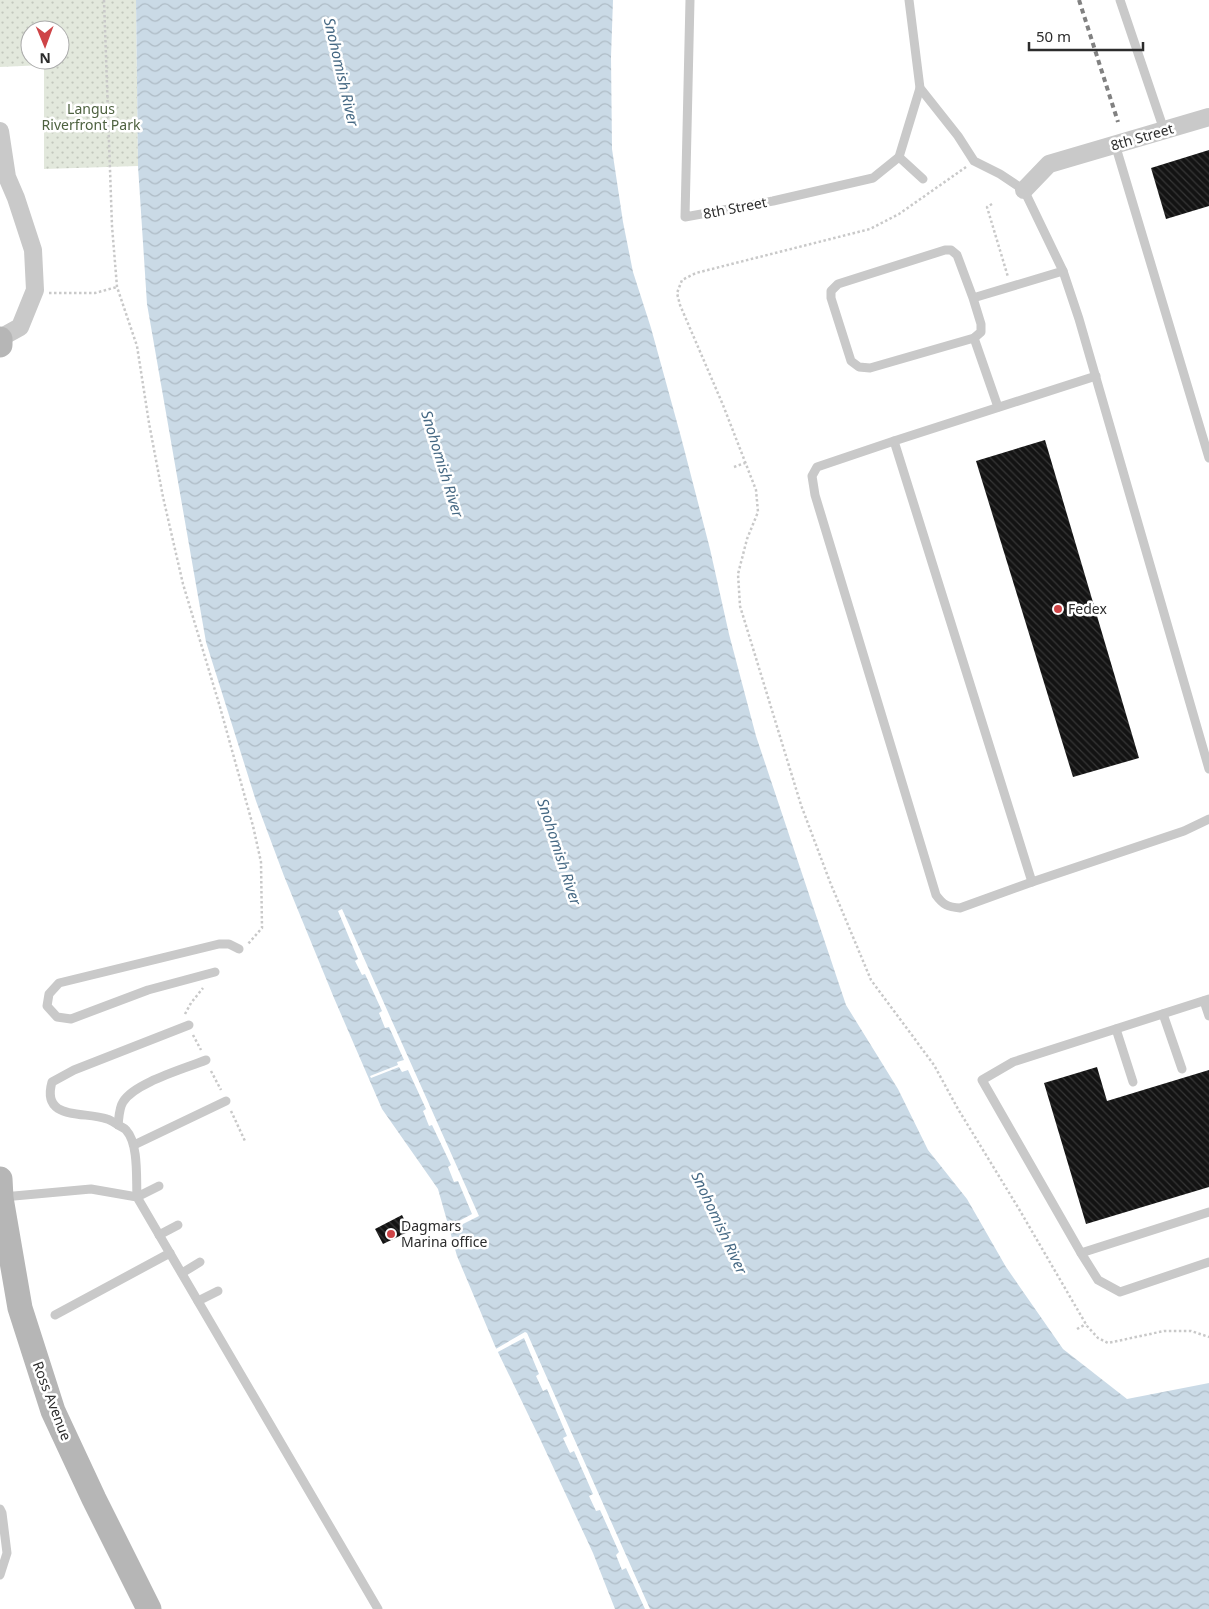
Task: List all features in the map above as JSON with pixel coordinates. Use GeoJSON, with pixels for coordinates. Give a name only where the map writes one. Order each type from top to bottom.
{"type":"FeatureCollection","features":[{"type":"Feature","properties":{"kind":"street","name":"8th Street"},"geometry":{"type":"LineString","coordinates":[[1024,190],[1049,164],[1209,117]]}},
{"type":"Feature","properties":{"kind":"street"},"geometry":{"type":"LineString","coordinates":[[0,131],[7,177],[33,250],[34,292],[20,327],[0,339],[0,345]]}},
{"type":"Feature","properties":{"kind":"street","name":"Ross Avenue"},"geometry":{"type":"LineString","coordinates":[[0,1191],[20,1308],[53,1411],[149,1609]]}},
{"type":"Feature","properties":{"kind":"lane","name":"8th Street"},"geometry":{"type":"LineString","coordinates":[[690,0],[685,217],[773,201],[873,178],[899,157]]}},
{"type":"Feature","properties":{"kind":"lane"},"geometry":{"type":"LineString","coordinates":[[909,0],[920,88],[899,157],[923,180]]}},
{"type":"Feature","properties":{"kind":"lane"},"geometry":{"type":"LineString","coordinates":[[1120,0],[1164,130]]}},
{"type":"Feature","properties":{"kind":"lane"},"geometry":{"type":"LineString","coordinates":[[920,88],[958,136],[974,161],[1000,174],[1024,190],[1063,270],[1096,376],[1209,769]]}},
{"type":"Feature","properties":{"kind":"lane"},"geometry":{"type":"LineString","coordinates":[[1116,144],[1209,458]]}},
{"type":"Feature","properties":{"kind":"lane"},"geometry":{"type":"LineString","coordinates":[[945,250],[951,250],[957,255],[973,298],[981,324],[980,332],[974,338],[870,368],[859,367],[851,361],[831,298],[831,291],[838,284],[945,250]]}},
{"type":"Feature","properties":{"kind":"lane"},"geometry":{"type":"LineString","coordinates":[[973,298],[1063,270]]}},
{"type":"Feature","properties":{"kind":"lane"},"geometry":{"type":"LineString","coordinates":[[974,338],[998,407]]}},
{"type":"Feature","properties":{"kind":"lane"},"geometry":{"type":"LineString","coordinates":[[1096,376],[817,467],[812,476],[815,495],[936,895],[942,903],[960,908],[1184,832],[1209,819]]}},
{"type":"Feature","properties":{"kind":"lane"},"geometry":{"type":"LineString","coordinates":[[894,441],[1032,882]]}},
{"type":"Feature","properties":{"kind":"lane"},"geometry":{"type":"LineString","coordinates":[[215,972],[148,990],[71,1019],[57,1017],[47,1006],[49,994],[59,983],[219,944],[229,944],[240,949]]}},
{"type":"Feature","properties":{"kind":"lane"},"geometry":{"type":"LineString","coordinates":[[1209,1016],[1206,1000],[1013,1062],[982,1080],[1081,1254],[1098,1280],[1120,1292],[1209,1262]]}},
{"type":"Feature","properties":{"kind":"lane"},"geometry":{"type":"LineString","coordinates":[[1163,1014],[1182,1069]]}},
{"type":"Feature","properties":{"kind":"lane"},"geometry":{"type":"LineString","coordinates":[[189,1025],[74,1070],[52,1082],[49,1092],[53,1104],[60,1110],[72,1114],[108,1119],[126,1130],[134,1145],[137,1198],[378,1609]]}},
{"type":"Feature","properties":{"kind":"lane"},"geometry":{"type":"LineString","coordinates":[[1116,1029],[1133,1082]]}},
{"type":"Feature","properties":{"kind":"lane"},"geometry":{"type":"LineString","coordinates":[[118,1125],[122,1104],[130,1093],[206,1060]]}},
{"type":"Feature","properties":{"kind":"lane"},"geometry":{"type":"LineString","coordinates":[[134,1145],[226,1101]]}},
{"type":"Feature","properties":{"kind":"lane"},"geometry":{"type":"LineString","coordinates":[[0,1191],[91,1189],[137,1198],[159,1186]]}},
{"type":"Feature","properties":{"kind":"lane"},"geometry":{"type":"LineString","coordinates":[[1081,1254],[1209,1212]]}},
{"type":"Feature","properties":{"kind":"lane"},"geometry":{"type":"LineString","coordinates":[[159,1235],[178,1225]]}},
{"type":"Feature","properties":{"kind":"lane"},"geometry":{"type":"LineString","coordinates":[[55,1315],[170,1253]]}},
{"type":"Feature","properties":{"kind":"lane"},"geometry":{"type":"LineString","coordinates":[[182,1273],[200,1262]]}},
{"type":"Feature","properties":{"kind":"lane"},"geometry":{"type":"LineString","coordinates":[[198,1301],[218,1291]]}},
{"type":"Feature","properties":{"kind":"lane"},"geometry":{"type":"LineString","coordinates":[[0,1509],[7,1553],[0,1575]]}},
{"type":"Feature","properties":{"kind":"path"},"geometry":{"type":"LineString","coordinates":[[104,0],[112,226],[117,287],[137,346],[163,497],[183,584],[238,771],[261,862],[262,928],[248,944],[240,949]]}},
{"type":"Feature","properties":{"kind":"path"},"geometry":{"type":"LineString","coordinates":[[974,161],[899,214],[870,228],[696,273],[682,280],[677,293],[680,305],[723,405],[756,490],[758,512],[747,539],[738,574],[740,606],[801,805],[830,882],[871,980],[934,1066],[1086,1324],[1098,1338],[1108,1343],[1164,1331],[1191,1331],[1209,1337]]}},
{"type":"Feature","properties":{"kind":"path"},"geometry":{"type":"LineString","coordinates":[[992,204],[987,207],[1011,287]]}},
{"type":"Feature","properties":{"kind":"path"},"geometry":{"type":"LineString","coordinates":[[34,292],[60,294],[95,293],[117,287]]}},
{"type":"Feature","properties":{"kind":"path"},"geometry":{"type":"LineString","coordinates":[[734,467],[745,463]]}},
{"type":"Feature","properties":{"kind":"path"},"geometry":{"type":"LineString","coordinates":[[215,972],[184,1015],[245,1141]]}},
{"type":"Feature","properties":{"kind":"path"},"geometry":{"type":"LineString","coordinates":[[1077,1329],[1086,1324]]}},
{"type":"Feature","properties":{"kind":"green space","name":"Langus Riverfront Park"},"geometry":{"type":"Polygon","coordinates":[[[0,0],[136,0],[138,166],[44,169],[44,70],[70,70],[70,20],[20,20],[20,66],[0,67],[0,0]]]}},
{"type":"Feature","properties":{"kind":"water","name":"Snohomish River"},"geometry":{"type":"Polygon","coordinates":[[[136,0],[613,0],[611,57],[612,149],[633,272],[651,328],[681,437],[756,736],[846,1005],[898,1089],[928,1150],[967,1199],[1006,1267],[1063,1349],[1127,1399],[1209,1383],[1209,1609],[615,1609],[593,1553],[495,1346],[457,1256],[438,1189],[382,1109],[334,998],[284,876],[256,801],[206,642],[147,304],[138,166],[136,0]]]}},
{"type":"Feature","properties":{"kind":"pier"},"geometry":{"type":"Polygon","coordinates":[[[342,909],[479,1216],[447,1232],[446,1228],[472,1214],[458,1181],[454,1182],[448,1167],[451,1165],[432,1125],[429,1126],[423,1111],[426,1109],[408,1070],[402,1072],[399,1067],[371,1078],[370,1076],[398,1065],[397,1062],[404,1060],[389,1027],[385,1028],[379,1013],[382,1011],[365,974],[362,975],[355,961],[358,959],[338,911],[342,909]]]}},
{"type":"Feature","properties":{"kind":"pier"},"geometry":{"type":"Polygon","coordinates":[[[525,1332],[650,1609],[645,1609],[626,1568],[622,1570],[616,1555],[619,1552],[600,1510],[596,1511],[589,1496],[593,1494],[574,1451],[570,1453],[563,1438],[567,1436],[547,1389],[543,1391],[536,1376],[539,1374],[524,1338],[496,1353],[494,1350],[525,1332]]]}},
{"type":"Feature","properties":{"kind":"building"},"geometry":{"type":"Polygon","coordinates":[[[1209,150],[1209,206],[1166,219],[1151,168],[1209,150]]]}},
{"type":"Feature","properties":{"kind":"building","name":"Fedex"},"geometry":{"type":"Polygon","coordinates":[[[1045,440],[1139,758],[1073,777],[976,461],[1045,440]]]}},
{"type":"Feature","properties":{"kind":"building"},"geometry":{"type":"Polygon","coordinates":[[[1097,1067],[1107,1101],[1209,1070],[1209,1187],[1086,1224],[1044,1083],[1097,1067]]]}},
{"type":"Feature","properties":{"kind":"building","name":"Dagmars Marina office"},"geometry":{"type":"Polygon","coordinates":[[[402,1215],[410,1231],[383,1244],[375,1229],[402,1215]]]}},
{"type":"Feature","properties":{"kind":"railway"},"geometry":{"type":"LineString","coordinates":[[1079,0],[1118,122]]}},
{"type":"Feature","properties":{"kind":"place","name":"Fedex"},"geometry":{"type":"Point","coordinates":[1058,609]}},
{"type":"Feature","properties":{"kind":"place","name":"Dagmars Marina office"},"geometry":{"type":"Point","coordinates":[391,1234]}}]}
